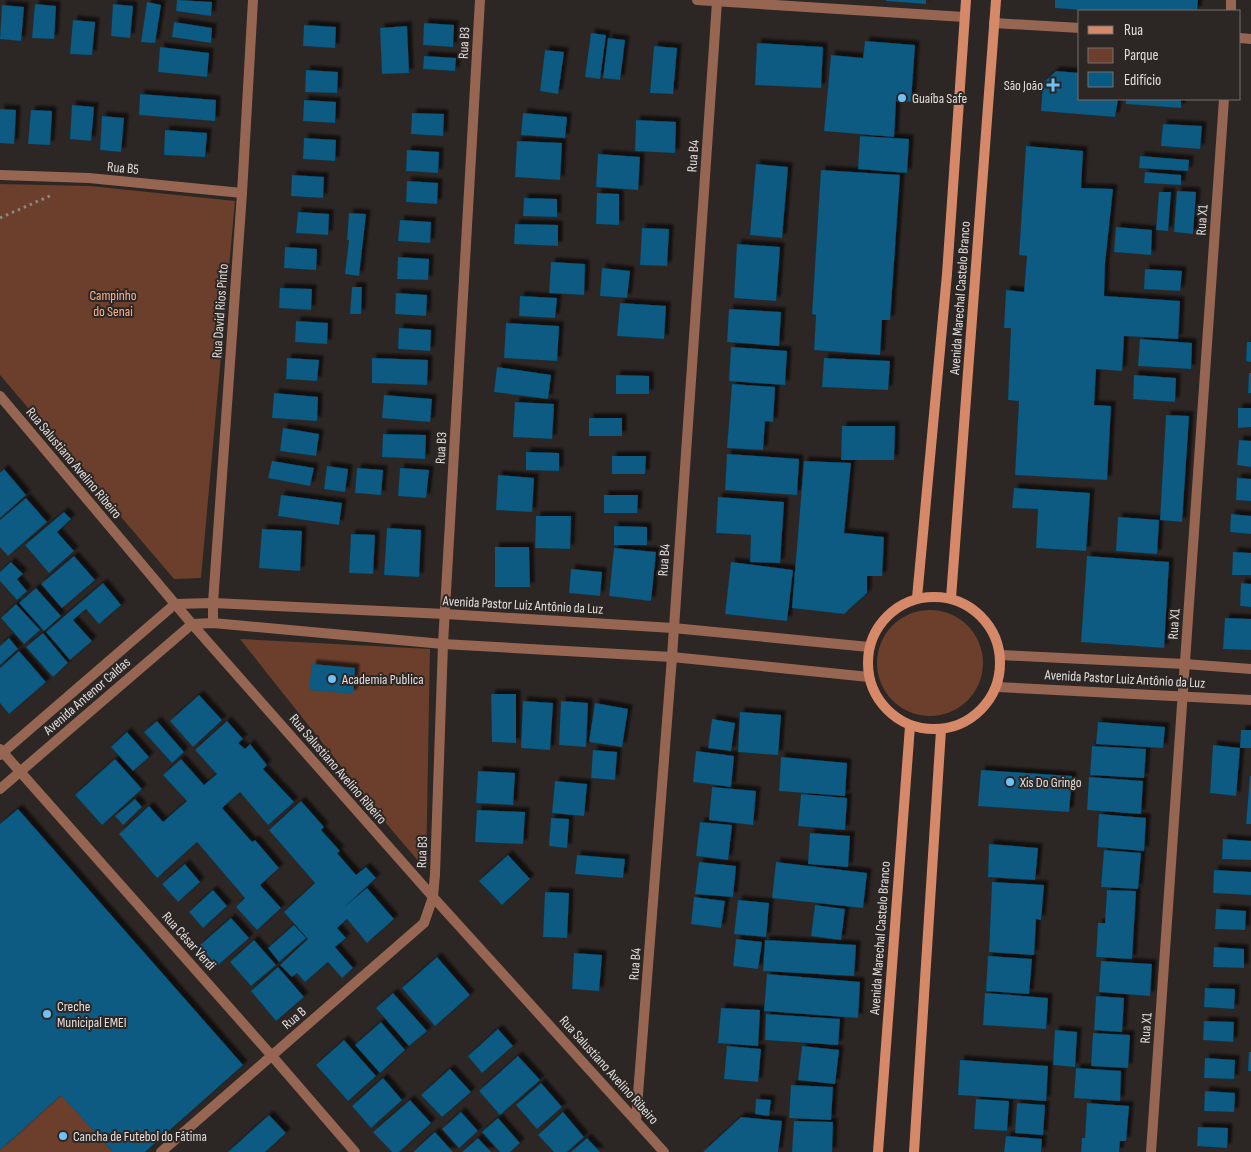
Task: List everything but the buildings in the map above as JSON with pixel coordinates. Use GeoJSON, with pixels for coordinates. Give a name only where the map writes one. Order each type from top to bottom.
{"type":"FeatureCollection","features":[{"type":"Feature","properties":{"kind":"main road","name":"Avenida Marechal Castelo Branco"},"geometry":{"type":"LineString","coordinates":[[917,598],[947,274],[966,0]]}},
{"type":"Feature","properties":{"kind":"main road","name":"Avenida Marechal Castelo Branco"},"geometry":{"type":"LineString","coordinates":[[952,598],[996,0]]}},
{"type":"Feature","properties":{"kind":"main road"},"geometry":{"type":"LineString","coordinates":[[934,596],[952,598],[970,607],[985,620],[995,636],[1000,655],[997,687],[988,704],[975,716],[958,726],[941,730],[910,726],[891,714],[877,698],[869,677],[869,647],[876,630],[886,616],[901,605],[917,598],[934,596]]}},
{"type":"Feature","properties":{"kind":"main road","name":"Avenida Marechal Castelo Branco"},"geometry":{"type":"LineString","coordinates":[[878,1152],[910,726]]}},
{"type":"Feature","properties":{"kind":"main road"},"geometry":{"type":"LineString","coordinates":[[914,1152],[941,730]]}},
{"type":"Feature","properties":{"kind":"street","name":"Rua David Rios Pinto"},"geometry":{"type":"LineString","coordinates":[[213,623],[253,0]]}},
{"type":"Feature","properties":{"kind":"street","name":"Rua B3"},"geometry":{"type":"LineString","coordinates":[[433,897],[443,644],[480,0]]}},
{"type":"Feature","properties":{"kind":"street"},"geometry":{"type":"LineString","coordinates":[[697,0],[964,17]]}},
{"type":"Feature","properties":{"kind":"street","name":"Rua B4"},"geometry":{"type":"LineString","coordinates":[[636,1120],[672,657],[717,2]]}},
{"type":"Feature","properties":{"kind":"street"},"geometry":{"type":"LineString","coordinates":[[994,22],[1078,28]]}},
{"type":"Feature","properties":{"kind":"street","name":"Rua X1"},"geometry":{"type":"LineString","coordinates":[[1151,1152],[1224,100]]}},
{"type":"Feature","properties":{"kind":"street","name":"Rua B5"},"geometry":{"type":"LineString","coordinates":[[0,175],[89,178],[242,193]]}},
{"type":"Feature","properties":{"kind":"street","name":"Rua Salustiano Avelino Ribeiro"},"geometry":{"type":"LineString","coordinates":[[0,396],[192,624],[433,897],[664,1152]]}},
{"type":"Feature","properties":{"kind":"street","name":"Avenida Pastor Luiz Antônio da Luz"},"geometry":{"type":"LineString","coordinates":[[175,604],[213,603],[445,614],[674,628],[869,647]]}},
{"type":"Feature","properties":{"kind":"street","name":"Avenida Antenor Caldas"},"geometry":{"type":"LineString","coordinates":[[1,752],[175,604]]}},
{"type":"Feature","properties":{"kind":"street"},"geometry":{"type":"LineString","coordinates":[[192,624],[213,623],[443,644],[672,657],[869,677]]}},
{"type":"Feature","properties":{"kind":"street","name":"Avenida Antenor Caldas"},"geometry":{"type":"LineString","coordinates":[[0,789],[192,624]]}},
{"type":"Feature","properties":{"kind":"street","name":"Avenida Pastor Luiz Antônio da Luz"},"geometry":{"type":"LineString","coordinates":[[1000,655],[1251,669]]}},
{"type":"Feature","properties":{"kind":"street","name":"Avenida Pastor Luiz Antônio da Luz"},"geometry":{"type":"LineString","coordinates":[[997,687],[1251,700]]}},
{"type":"Feature","properties":{"kind":"street","name":"Rua César Verdi"},"geometry":{"type":"LineString","coordinates":[[1,752],[20,771],[355,1152]]}},
{"type":"Feature","properties":{"kind":"street","name":"Rua B"},"geometry":{"type":"LineString","coordinates":[[161,1152],[424,923],[433,897]]}},
{"type":"Feature","properties":{"kind":"path"},"geometry":{"type":"LineString","coordinates":[[0,218],[55,194]]}},
{"type":"Feature","properties":{"kind":"green space","name":"Campinho do Senai"},"geometry":{"type":"Polygon","coordinates":[[[0,184],[90,186],[235,201],[201,578],[174,579],[0,375],[0,184]]]}},
{"type":"Feature","properties":{"kind":"green space"},"geometry":{"type":"Polygon","coordinates":[[[930,610],[950,614],[968,625],[979,643],[983,663],[979,683],[968,701],[950,712],[930,716],[910,712],[892,701],[881,683],[877,663],[881,643],[892,625],[910,614],[930,610]]]}},
{"type":"Feature","properties":{"kind":"green space"},"geometry":{"type":"Polygon","coordinates":[[[240,639],[430,649],[426,870],[390,828],[240,639]]]}},
{"type":"Feature","properties":{"kind":"green space"},"geometry":{"type":"Polygon","coordinates":[[[61,1094],[113,1152],[0,1152],[0,1150],[61,1094]]]}},
{"type":"Feature","properties":{"kind":"place","name":"São João"},"geometry":{"type":"Point","coordinates":[1053,85]}},
{"type":"Feature","properties":{"kind":"place","name":"Guaíba Safe"},"geometry":{"type":"Point","coordinates":[902,98]}},
{"type":"Feature","properties":{"kind":"place","name":"Academia Publica"},"geometry":{"type":"Point","coordinates":[332,679]}},
{"type":"Feature","properties":{"kind":"place","name":"Xis Do Gringo"},"geometry":{"type":"Point","coordinates":[1010,782]}},
{"type":"Feature","properties":{"kind":"place","name":"Creche Municipal EMEI"},"geometry":{"type":"Point","coordinates":[47,1014]}},
{"type":"Feature","properties":{"kind":"place","name":"Cancha de Futebol do Fátima"},"geometry":{"type":"Point","coordinates":[63,1136]}}]}
